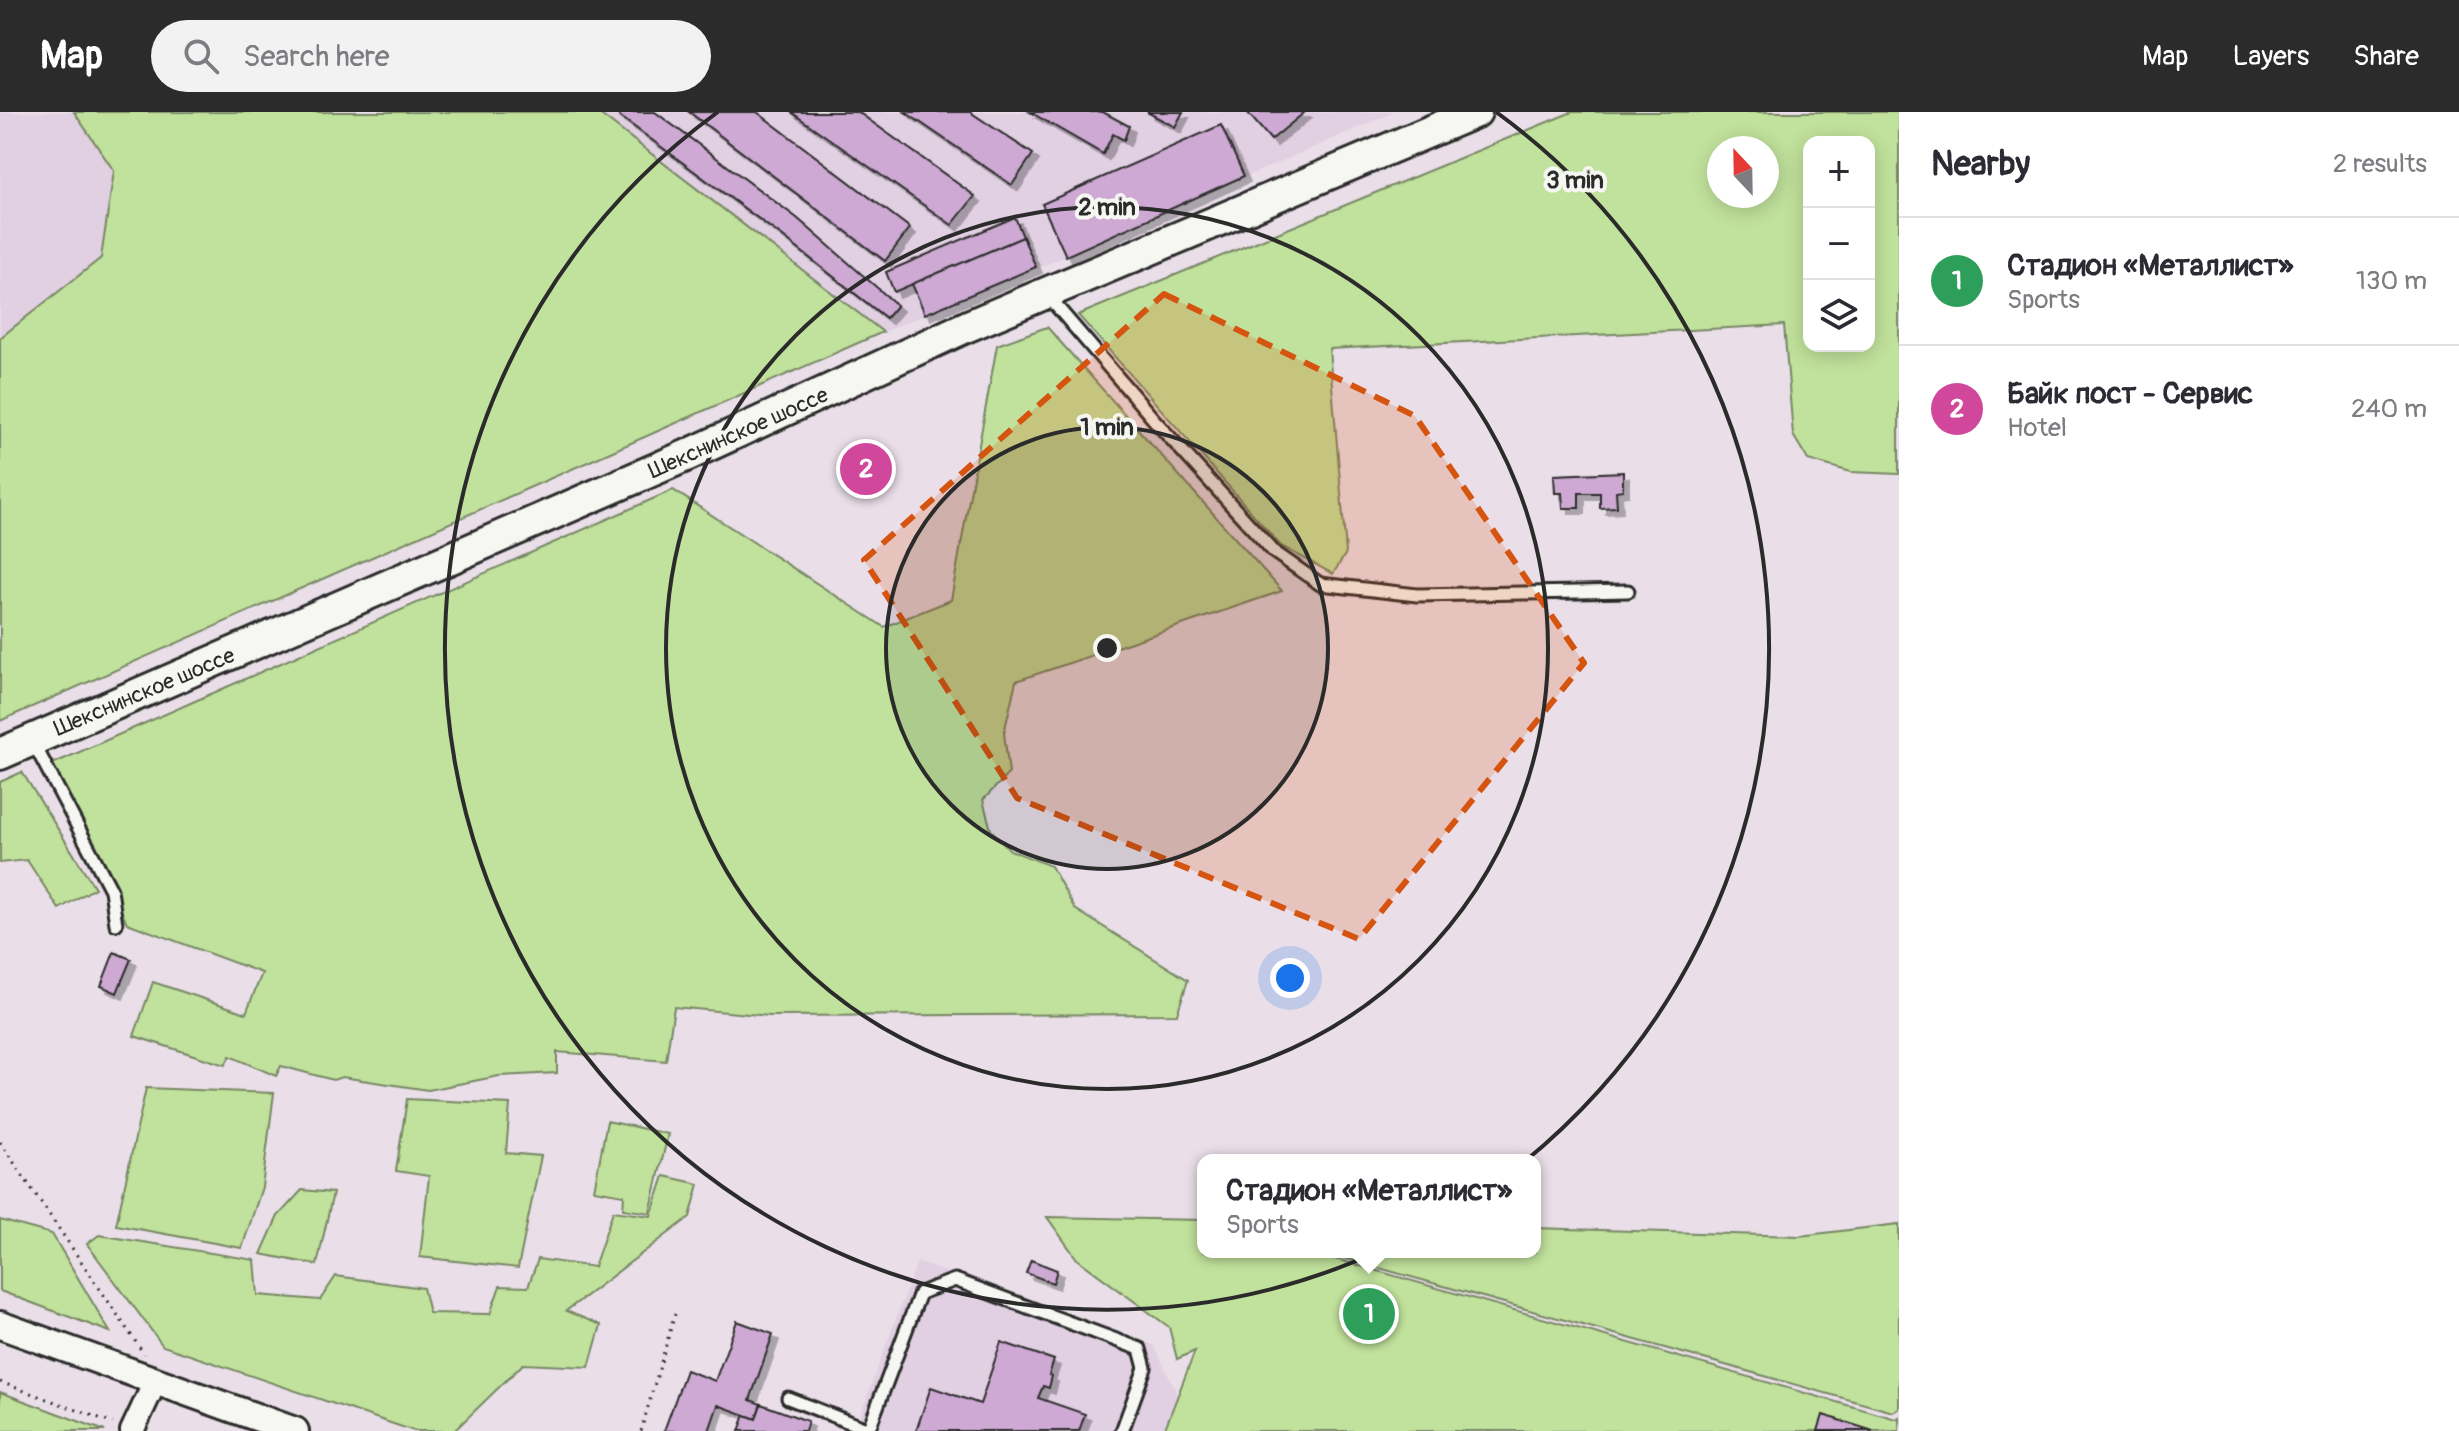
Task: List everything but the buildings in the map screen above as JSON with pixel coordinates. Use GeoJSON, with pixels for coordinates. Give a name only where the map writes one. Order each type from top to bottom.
{"type":"FeatureCollection","features":[{"type":"Feature","properties":{"kind":"main road","name":"Шекснинское шоссе"},"geometry":{"type":"LineString","coordinates":[[0,754],[688,455],[968,326],[1476,112]]}},
{"type":"Feature","properties":{"kind":"street"},"geometry":{"type":"LineString","coordinates":[[0,1325],[295,1431]]}},
{"type":"Feature","properties":{"kind":"street"},"geometry":{"type":"LineString","coordinates":[[132,1431],[156,1380]]}},
{"type":"Feature","properties":{"kind":"lane"},"geometry":{"type":"LineString","coordinates":[[1046,293],[1156,422],[1274,552],[1320,584],[1417,595],[1628,591]]}},
{"type":"Feature","properties":{"kind":"lane"},"geometry":{"type":"LineString","coordinates":[[32,740],[111,890],[116,924]]}},
{"type":"Feature","properties":{"kind":"lane"},"geometry":{"type":"LineString","coordinates":[[788,1398],[869,1430],[920,1293],[955,1280],[1140,1349],[1145,1368],[1122,1431]]}},
{"type":"Feature","properties":{"kind":"path"},"geometry":{"type":"LineString","coordinates":[[0,1142],[146,1356],[156,1380]]}},
{"type":"Feature","properties":{"kind":"path"},"geometry":{"type":"LineString","coordinates":[[641,1431],[675,1314]]}},
{"type":"Feature","properties":{"kind":"path"},"geometry":{"type":"LineString","coordinates":[[0,1382],[132,1431]]}},
{"type":"Feature","properties":{"kind":"highlighted area"},"geometry":{"type":"Polygon","coordinates":[[[1164,294],[1415,416],[1584,663],[1359,939],[1017,798],[864,560],[1164,294]]]}},
{"type":"Feature","properties":{"kind":"shaded area"},"geometry":{"type":"Polygon","coordinates":[[[0,112],[74,112],[115,171],[101,258],[0,338],[0,112]]]}},
{"type":"Feature","properties":{"kind":"shaded area"},"geometry":{"type":"Polygon","coordinates":[[[597,112],[1394,112],[1066,256],[883,332],[597,112]]]}},
{"type":"Feature","properties":{"kind":"shaded area"},"geometry":{"type":"Polygon","coordinates":[[[917,1262],[1154,1345],[1178,1396],[1164,1431],[854,1431],[917,1262]]]}},
{"type":"Feature","properties":{"kind":"green space"},"geometry":{"type":"Polygon","coordinates":[[[74,112],[597,112],[883,332],[0,721],[0,338],[101,258],[114,171],[74,112]]]}},
{"type":"Feature","properties":{"kind":"green space"},"geometry":{"type":"Polygon","coordinates":[[[1572,112],[1899,112],[1899,474],[1851,472],[1808,460],[1793,435],[1784,325],[1329,349],[1346,553],[1333,574],[1281,546],[1078,315],[1572,112]]]}},
{"type":"Feature","properties":{"kind":"green space"},"geometry":{"type":"Polygon","coordinates":[[[1047,327],[1282,591],[1016,681],[1004,733],[1009,773],[983,800],[991,830],[1010,850],[1051,866],[1075,909],[1188,980],[1177,1014],[770,1016],[674,1007],[666,1061],[557,1052],[557,1073],[499,1076],[428,1090],[342,1077],[333,1080],[281,1066],[276,1076],[230,1056],[225,1065],[134,1036],[153,982],[246,1013],[262,973],[127,923],[50,765],[673,490],[884,627],[951,600],[997,345],[1047,327]]]}},
{"type":"Feature","properties":{"kind":"green space"},"geometry":{"type":"Polygon","coordinates":[[[22,772],[95,888],[59,909],[27,860],[0,863],[0,782],[22,772]]]}},
{"type":"Feature","properties":{"kind":"green space"},"geometry":{"type":"Polygon","coordinates":[[[146,1088],[274,1093],[262,1187],[242,1248],[116,1225],[146,1088]]]}},
{"type":"Feature","properties":{"kind":"green space"},"geometry":{"type":"Polygon","coordinates":[[[407,1099],[510,1104],[506,1153],[541,1156],[518,1268],[420,1257],[429,1176],[396,1171],[407,1099]]]}},
{"type":"Feature","properties":{"kind":"green space"},"geometry":{"type":"Polygon","coordinates":[[[607,1121],[668,1134],[650,1213],[623,1209],[624,1195],[594,1190],[607,1121]]]}},
{"type":"Feature","properties":{"kind":"green space"},"geometry":{"type":"Polygon","coordinates":[[[664,1176],[699,1184],[690,1217],[566,1311],[601,1325],[589,1367],[523,1364],[454,1431],[414,1431],[163,1346],[87,1244],[99,1235],[255,1260],[258,1295],[320,1300],[336,1276],[423,1288],[429,1313],[490,1314],[500,1286],[528,1287],[538,1259],[594,1267],[613,1211],[651,1216],[664,1176]]]}},
{"type":"Feature","properties":{"kind":"green space"},"geometry":{"type":"Polygon","coordinates":[[[302,1190],[333,1193],[317,1265],[261,1254],[278,1216],[302,1190]]]}},
{"type":"Feature","properties":{"kind":"green space"},"geometry":{"type":"Polygon","coordinates":[[[1047,1217],[1197,1220],[1197,1258],[1332,1258],[1896,1419],[1899,1417],[1899,1431],[1164,1431],[1195,1351],[1177,1359],[1169,1327],[1077,1259],[1047,1217]]]}},
{"type":"Feature","properties":{"kind":"green space"},"geometry":{"type":"Polygon","coordinates":[[[0,1220],[52,1234],[110,1332],[0,1291],[0,1220]]]}},
{"type":"Feature","properties":{"kind":"green space"},"geometry":{"type":"Polygon","coordinates":[[[1899,1224],[1899,1409],[1893,1412],[1344,1258],[1541,1258],[1541,1228],[1799,1236],[1899,1224]]]}},
{"type":"Feature","properties":{"kind":"green space"},"geometry":{"type":"Polygon","coordinates":[[[0,1392],[105,1431],[0,1431],[0,1392]]]}},
{"type":"Feature","properties":{"kind":"place","name":"Байк пост - Сервис"},"geometry":{"type":"Point","coordinates":[866,469]}},
{"type":"Feature","properties":{"kind":"place","name":"Стадион «Металлист»"},"geometry":{"type":"Point","coordinates":[1369,1314]}}]}
